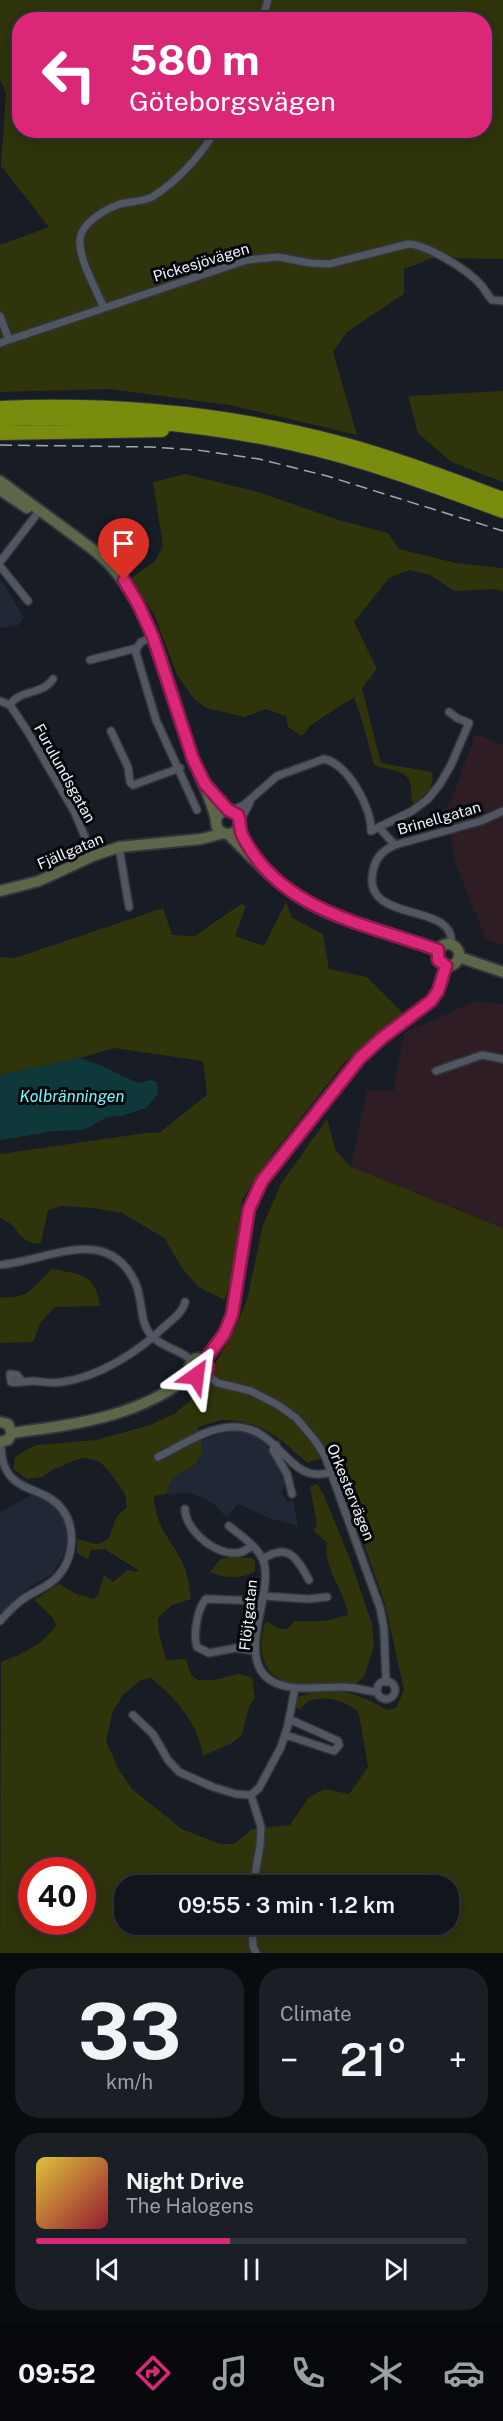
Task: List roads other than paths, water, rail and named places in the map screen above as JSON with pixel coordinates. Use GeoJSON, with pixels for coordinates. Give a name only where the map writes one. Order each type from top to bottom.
{"type":"FeatureCollection","features":[{"type":"Feature","properties":{"kind":"highway"},"geometry":{"type":"LineString","coordinates":[[0,408],[123,407],[243,421],[376,454],[503,499]]}},
{"type":"Feature","properties":{"kind":"highway"},"geometry":{"type":"LineString","coordinates":[[0,419],[44,417],[135,420],[194,426],[262,437],[374,465],[503,511]]}},
{"type":"Feature","properties":{"kind":"highway"},"geometry":{"type":"LineString","coordinates":[[0,433],[170,430],[262,437]]}},
{"type":"Feature","properties":{"kind":"street"},"geometry":{"type":"LineString","coordinates":[[104,308],[82,257],[79,241],[81,232],[89,222],[102,213],[119,205],[151,198],[184,171],[205,149],[211,138]]}},
{"type":"Feature","properties":{"kind":"street","name":"Pickesjövägen"},"geometry":{"type":"LineString","coordinates":[[0,343],[247,260],[278,257],[324,264],[336,263],[408,244],[421,245],[434,251],[479,282],[492,300],[503,301]]}},
{"type":"Feature","properties":{"kind":"street"},"geometry":{"type":"LineString","coordinates":[[0,316],[9,340]]}},
{"type":"Feature","properties":{"kind":"street"},"geometry":{"type":"LineString","coordinates":[[0,481],[107,561],[124,580],[153,637],[219,830],[290,891],[320,909],[362,926],[438,950]]}},
{"type":"Feature","properties":{"kind":"street"},"geometry":{"type":"LineString","coordinates":[[0,490],[37,514],[56,523]]}},
{"type":"Feature","properties":{"kind":"street"},"geometry":{"type":"LineString","coordinates":[[28,601],[0,564],[37,514]]}},
{"type":"Feature","properties":{"kind":"street"},"geometry":{"type":"LineString","coordinates":[[153,637],[141,642],[136,653],[156,720],[180,768],[197,810]]}},
{"type":"Feature","properties":{"kind":"street"},"geometry":{"type":"LineString","coordinates":[[90,660],[137,648]]}},
{"type":"Feature","properties":{"kind":"street"},"geometry":{"type":"LineString","coordinates":[[0,701],[10,705],[17,696],[46,687],[53,679]]}},
{"type":"Feature","properties":{"kind":"street","name":"Furulundsgatan"},"geometry":{"type":"LineString","coordinates":[[10,705],[74,811],[93,856]]}},
{"type":"Feature","properties":{"kind":"street"},"geometry":{"type":"LineString","coordinates":[[216,822],[220,813],[244,805],[277,776],[324,759],[332,760],[348,777],[363,801],[371,820],[371,831],[419,807],[440,784],[469,723],[456,718],[449,711]]}},
{"type":"Feature","properties":{"kind":"street"},"geometry":{"type":"LineString","coordinates":[[111,731],[128,767],[130,782],[133,785],[180,768]]}},
{"type":"Feature","properties":{"kind":"street"},"geometry":{"type":"LineString","coordinates":[[205,784],[229,811],[237,814],[244,839],[265,869]]}},
{"type":"Feature","properties":{"kind":"street"},"geometry":{"type":"LineString","coordinates":[[226,834],[236,831],[254,796]]}},
{"type":"Feature","properties":{"kind":"street","name":"Brinellgatan"},"geometry":{"type":"LineString","coordinates":[[451,944],[451,933],[442,922],[393,906],[376,892],[372,874],[376,861],[387,848],[481,821],[503,811]]}},
{"type":"Feature","properties":{"kind":"street","name":"Fjällgatan"},"geometry":{"type":"LineString","coordinates":[[189,839],[209,831],[216,822]]}},
{"type":"Feature","properties":{"kind":"street"},"geometry":{"type":"LineString","coordinates":[[380,826],[395,845]]}},
{"type":"Feature","properties":{"kind":"street","name":"Fjällgatan"},"geometry":{"type":"LineString","coordinates":[[0,891],[39,881],[93,856],[119,847],[201,839],[226,834]]}},
{"type":"Feature","properties":{"kind":"street"},"geometry":{"type":"LineString","coordinates":[[119,847],[129,907]]}},
{"type":"Feature","properties":{"kind":"street"},"geometry":{"type":"LineString","coordinates":[[451,944],[457,948],[459,957],[454,965],[446,966],[438,960],[438,950],[451,944]]}},
{"type":"Feature","properties":{"kind":"street"},"geometry":{"type":"LineString","coordinates":[[459,957],[503,972]]}},
{"type":"Feature","properties":{"kind":"street"},"geometry":{"type":"LineString","coordinates":[[205,1360],[224,1334],[232,1315],[249,1209],[262,1181],[360,1058],[382,1038],[431,1001],[438,991],[446,966]]}},
{"type":"Feature","properties":{"kind":"street"},"geometry":{"type":"LineString","coordinates":[[436,1071],[482,1055],[503,1059]]}},
{"type":"Feature","properties":{"kind":"street"},"geometry":{"type":"LineString","coordinates":[[0,1265],[15,1264],[64,1251],[96,1248],[112,1256],[125,1266],[136,1283],[142,1316],[148,1332],[153,1338],[192,1361]]}},
{"type":"Feature","properties":{"kind":"street"},"geometry":{"type":"LineString","coordinates":[[22,1381],[61,1383],[121,1359],[153,1338],[177,1315],[185,1302]]}},
{"type":"Feature","properties":{"kind":"street"},"geometry":{"type":"LineString","coordinates":[[198,1358],[205,1360],[208,1366],[205,1374],[197,1376],[192,1374],[190,1368],[192,1361],[198,1358]]}},
{"type":"Feature","properties":{"kind":"street"},"geometry":{"type":"LineString","coordinates":[[12,1433],[73,1425],[129,1411],[165,1394],[192,1374]]}},
{"type":"Feature","properties":{"kind":"street","name":"Orkestervägen"},"geometry":{"type":"LineString","coordinates":[[205,1374],[218,1383],[250,1391],[267,1399],[296,1418],[314,1439],[331,1472],[380,1608],[384,1628],[386,1682]]}},
{"type":"Feature","properties":{"kind":"street"},"geometry":{"type":"LineString","coordinates":[[0,1422],[8,1424],[12,1433]]}},
{"type":"Feature","properties":{"kind":"street"},"geometry":{"type":"LineString","coordinates":[[158,1457],[209,1432],[231,1427],[256,1431],[276,1445],[301,1471],[317,1475],[331,1472]]}},
{"type":"Feature","properties":{"kind":"street"},"geometry":{"type":"LineString","coordinates":[[0,1621],[24,1599],[50,1583],[59,1574],[69,1554],[72,1538],[68,1522],[56,1503],[14,1480],[7,1471],[1,1459],[0,1442],[8,1440],[12,1433]]}},
{"type":"Feature","properties":{"kind":"street"},"geometry":{"type":"LineString","coordinates":[[276,1445],[273,1450],[287,1474],[292,1494]]}},
{"type":"Feature","properties":{"kind":"street"},"geometry":{"type":"LineString","coordinates":[[185,1509],[188,1522],[219,1552],[245,1551],[251,1546]]}},
{"type":"Feature","properties":{"kind":"street","name":"Flöjtgatan"},"geometry":{"type":"LineString","coordinates":[[229,1526],[263,1559],[266,1575],[255,1651],[258,1664],[268,1679],[295,1688],[348,1687],[377,1692]]}},
{"type":"Feature","properties":{"kind":"street"},"geometry":{"type":"LineString","coordinates":[[263,1559],[272,1553],[286,1552],[293,1556],[309,1580]]}},
{"type":"Feature","properties":{"kind":"street"},"geometry":{"type":"LineString","coordinates":[[255,1651],[236,1648],[205,1652],[196,1647],[195,1636],[200,1609],[206,1599],[327,1597]]}},
{"type":"Feature","properties":{"kind":"street"},"geometry":{"type":"LineString","coordinates":[[386,1682],[394,1688],[392,1696],[383,1699],[377,1692],[380,1684],[386,1682]]}},
{"type":"Feature","properties":{"kind":"street"},"geometry":{"type":"LineString","coordinates":[[133,1715],[153,1734],[168,1760],[179,1772],[213,1787],[236,1794],[250,1795],[259,1788],[285,1735],[295,1688]]}},
{"type":"Feature","properties":{"kind":"street"},"geometry":{"type":"LineString","coordinates":[[285,1735],[334,1751],[339,1745],[338,1741],[329,1736],[289,1719]]}},
{"type":"Feature","properties":{"kind":"street"},"geometry":{"type":"LineString","coordinates":[[250,1795],[261,1827],[255,1875]]}},
{"type":"Feature","properties":{"kind":"street"},"geometry":{"type":"LineString","coordinates":[[253,1935],[256,1953]]}},
{"type":"Feature","properties":{"kind":"water","name":"Kolbränningen"},"geometry":{"type":"Polygon","coordinates":[[[80,1058],[138,1083],[151,1080],[156,1082],[157,1095],[146,1108],[121,1116],[107,1117],[84,1130],[54,1131],[0,1140],[0,1075],[80,1058]]]}},
{"type":"Feature","properties":{"kind":"railway"},"geometry":{"type":"LineString","coordinates":[[0,445],[151,447],[197,450],[259,459],[327,476],[503,531]]}}]}
